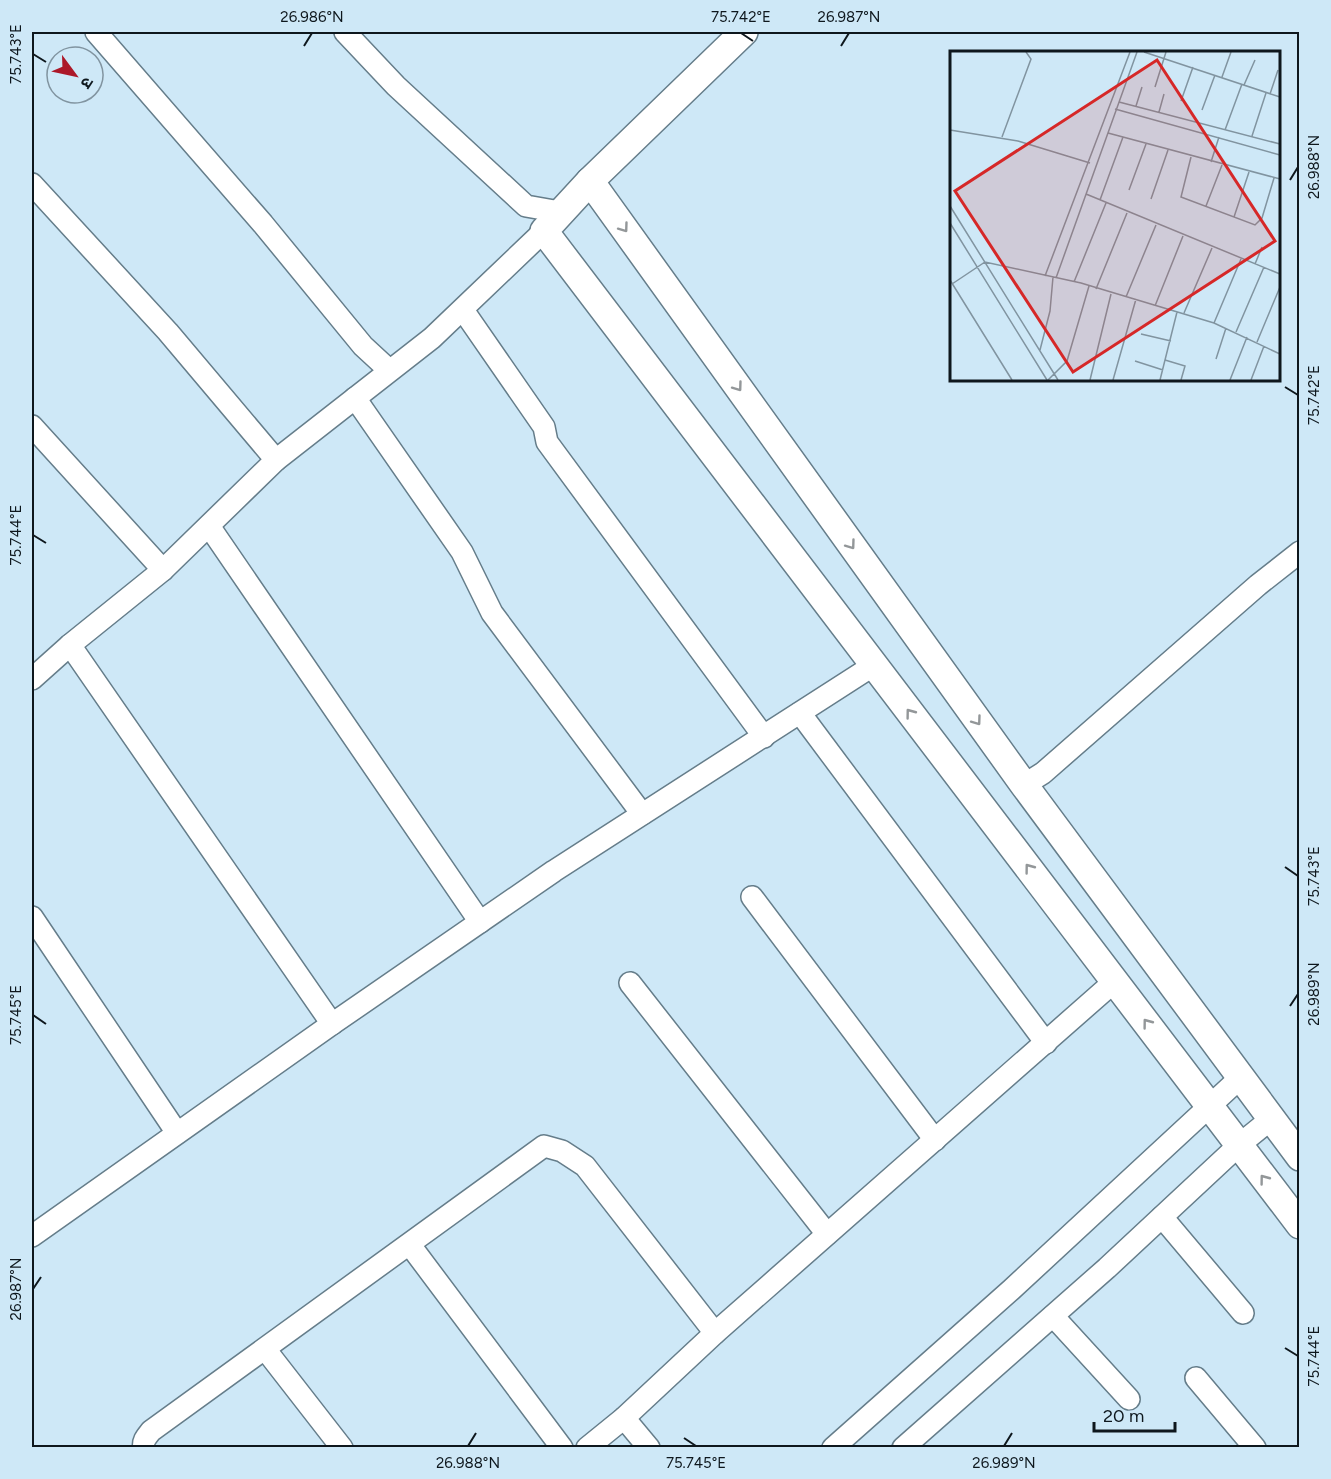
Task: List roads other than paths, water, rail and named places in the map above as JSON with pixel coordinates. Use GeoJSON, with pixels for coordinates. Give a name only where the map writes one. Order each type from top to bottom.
{"type":"FeatureCollection","features":[{"type":"Feature","properties":{"kind":"street"},"geometry":{"type":"LineString","coordinates":[[96,32],[263,224],[363,346],[389,370]]}},
{"type":"Feature","properties":{"kind":"street"},"geometry":{"type":"LineString","coordinates":[[345,32],[396,86],[526,206],[552,222],[874,665],[1299,1225]]}},
{"type":"Feature","properties":{"kind":"street"},"geometry":{"type":"LineString","coordinates":[[32,679],[70,645],[164,570],[276,460],[432,338],[464,310],[590,181],[744,32]]}},
{"type":"Feature","properties":{"kind":"street"},"geometry":{"type":"LineString","coordinates":[[590,181],[1024,786],[1299,1157]]}},
{"type":"Feature","properties":{"kind":"street"},"geometry":{"type":"LineString","coordinates":[[32,184],[168,332],[276,460]]}},
{"type":"Feature","properties":{"kind":"street"},"geometry":{"type":"LineString","coordinates":[[464,310],[544,427],[547,442],[764,737]]}},
{"type":"Feature","properties":{"kind":"street"},"geometry":{"type":"LineString","coordinates":[[355,398],[462,552],[492,613],[642,814]]}},
{"type":"Feature","properties":{"kind":"street"},"geometry":{"type":"LineString","coordinates":[[32,426],[164,570]]}},
{"type":"Feature","properties":{"kind":"street"},"geometry":{"type":"LineString","coordinates":[[209,526],[480,922]]}},
{"type":"Feature","properties":{"kind":"street"},"geometry":{"type":"LineString","coordinates":[[1024,786],[1043,773],[1258,585],[1299,552]]}},
{"type":"Feature","properties":{"kind":"street"},"geometry":{"type":"LineString","coordinates":[[70,645],[332,1024]]}},
{"type":"Feature","properties":{"kind":"street"},"geometry":{"type":"LineString","coordinates":[[32,1236],[332,1024],[554,871],[874,665]]}},
{"type":"Feature","properties":{"kind":"street"},"geometry":{"type":"LineString","coordinates":[[800,713],[1046,1043]]}},
{"type":"Feature","properties":{"kind":"street"},"geometry":{"type":"LineString","coordinates":[[752,897],[935,1140]]}},
{"type":"Feature","properties":{"kind":"street"},"geometry":{"type":"LineString","coordinates":[[32,917],[177,1133]]}},
{"type":"Feature","properties":{"kind":"street"},"geometry":{"type":"LineString","coordinates":[[587,1448],[624,1418],[715,1333],[1115,981]]}},
{"type":"Feature","properties":{"kind":"street"},"geometry":{"type":"LineString","coordinates":[[630,983],[827,1234]]}},
{"type":"Feature","properties":{"kind":"street"},"geometry":{"type":"LineString","coordinates":[[833,1448],[1011,1290],[1241,1077]]}},
{"type":"Feature","properties":{"kind":"street"},"geometry":{"type":"LineString","coordinates":[[903,1448],[1053,1316],[1239,1145],[1271,1119]]}},
{"type":"Feature","properties":{"kind":"street"},"geometry":{"type":"LineString","coordinates":[[144,1448],[145,1438],[151,1431],[544,1146],[562,1151],[585,1166],[715,1333]]}},
{"type":"Feature","properties":{"kind":"street"},"geometry":{"type":"LineString","coordinates":[[1162,1217],[1243,1313]]}},
{"type":"Feature","properties":{"kind":"street"},"geometry":{"type":"LineString","coordinates":[[410,1245],[562,1448]]}},
{"type":"Feature","properties":{"kind":"street"},"geometry":{"type":"LineString","coordinates":[[1053,1316],[1129,1399]]}},
{"type":"Feature","properties":{"kind":"street"},"geometry":{"type":"LineString","coordinates":[[265,1349],[342,1448]]}},
{"type":"Feature","properties":{"kind":"street"},"geometry":{"type":"LineString","coordinates":[[1196,1378],[1255,1448]]}},
{"type":"Feature","properties":{"kind":"street"},"geometry":{"type":"LineString","coordinates":[[624,1418],[649,1448]]}}]}
